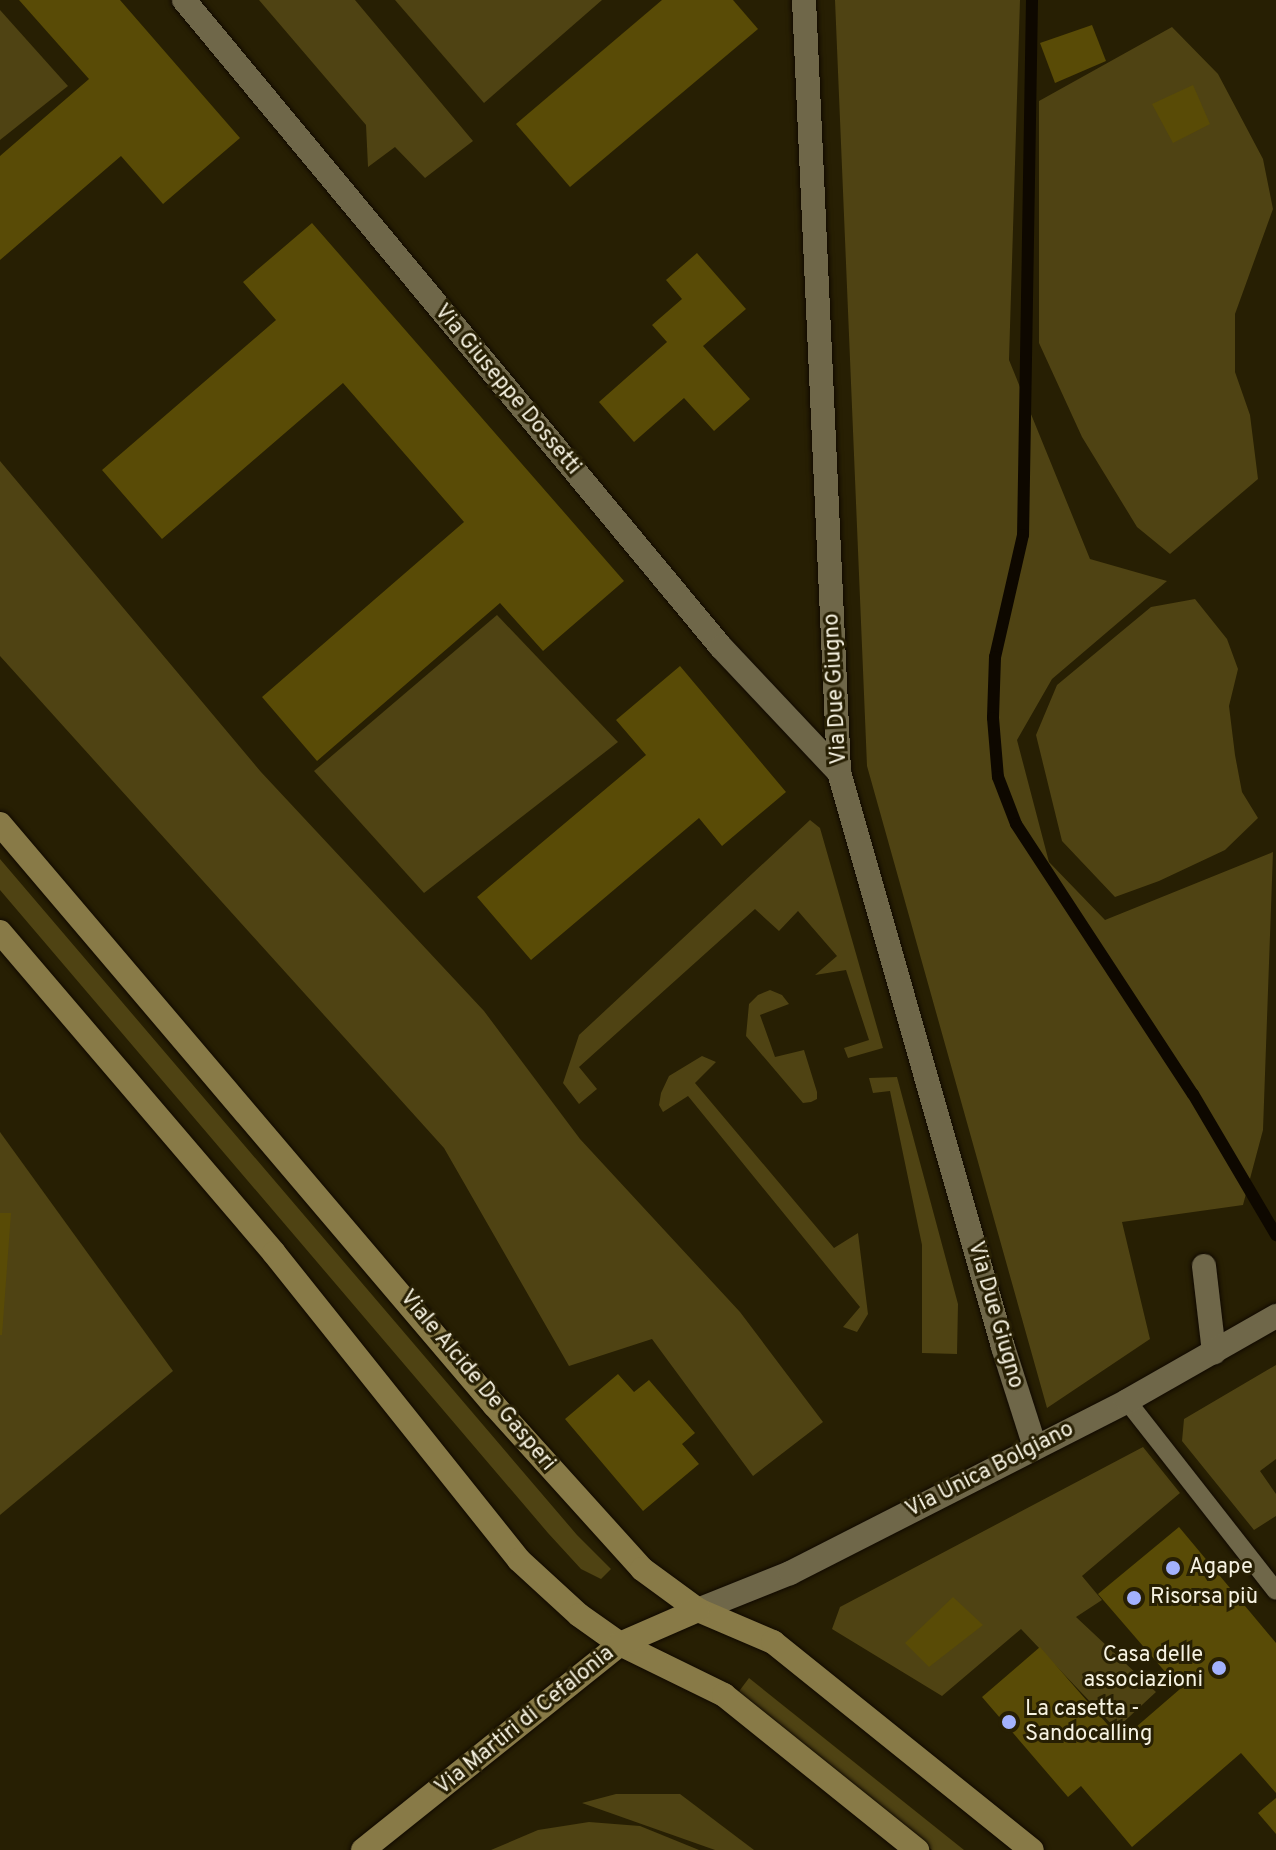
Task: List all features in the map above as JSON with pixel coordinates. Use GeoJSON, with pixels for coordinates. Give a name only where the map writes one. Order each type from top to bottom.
{"type":"FeatureCollection","features":[{"type":"Feature","properties":{"kind":"street","name":"Via Giuseppe Dossetti"},"geometry":{"type":"LineString","coordinates":[[184,0],[721,647],[839,772]]}},
{"type":"Feature","properties":{"kind":"street","name":"Via Due Giugno"},"geometry":{"type":"LineString","coordinates":[[804,0],[839,772],[1003,1347],[1035,1447]]}},
{"type":"Feature","properties":{"kind":"street","name":"Viale Alcide De Gasperi"},"geometry":{"type":"LineString","coordinates":[[0,824],[494,1405],[642,1569],[698,1610],[773,1642],[1032,1850]]}},
{"type":"Feature","properties":{"kind":"street"},"geometry":{"type":"LineString","coordinates":[[0,932],[274,1253],[519,1560],[579,1615],[620,1644],[724,1695],[917,1850]]}},
{"type":"Feature","properties":{"kind":"street"},"geometry":{"type":"LineString","coordinates":[[1204,1266],[1214,1352]]}},
{"type":"Feature","properties":{"kind":"street","name":"Via Unica Bolgiano"},"geometry":{"type":"LineString","coordinates":[[698,1610],[790,1573],[1127,1401],[1276,1316]]}},
{"type":"Feature","properties":{"kind":"street","name":"Via Martiri di Cefalonia"},"geometry":{"type":"LineString","coordinates":[[363,1850],[620,1644],[698,1610]]}},
{"type":"Feature","properties":{"kind":"lane"},"geometry":{"type":"LineString","coordinates":[[1127,1401],[1276,1591]]}},
{"type":"Feature","properties":{"kind":"shaded area"},"geometry":{"type":"Polygon","coordinates":[[[259,0],[355,0],[473,141],[425,178],[395,147],[368,167],[366,125],[259,0]]]}},
{"type":"Feature","properties":{"kind":"shaded area"},"geometry":{"type":"Polygon","coordinates":[[[395,0],[602,0],[484,103],[395,0]]]}},
{"type":"Feature","properties":{"kind":"shaded area"},"geometry":{"type":"Polygon","coordinates":[[[835,0],[1020,0],[1009,360],[1090,559],[1167,581],[1052,679],[1017,740],[1049,862],[1105,920],[1273,852],[1263,1130],[1243,1205],[1122,1222],[1150,1339],[1047,1408],[867,766],[835,0]]]}},
{"type":"Feature","properties":{"kind":"shaded area"},"geometry":{"type":"Polygon","coordinates":[[[0,10],[68,86],[0,140],[0,10]]]}},
{"type":"Feature","properties":{"kind":"shaded area"},"geometry":{"type":"Polygon","coordinates":[[[1172,27],[1218,74],[1263,159],[1273,209],[1235,314],[1235,372],[1250,415],[1258,479],[1170,554],[1137,527],[1082,437],[1039,343],[1039,101],[1172,27]]]}},
{"type":"Feature","properties":{"kind":"shaded area"},"geometry":{"type":"Polygon","coordinates":[[[0,461],[261,772],[484,1011],[580,1139],[740,1312],[823,1422],[753,1476],[652,1339],[569,1366],[444,1148],[0,656],[0,461]]]}},
{"type":"Feature","properties":{"kind":"shaded area"},"geometry":{"type":"Polygon","coordinates":[[[1195,599],[1227,639],[1238,669],[1229,706],[1235,755],[1242,792],[1258,818],[1225,850],[1159,881],[1115,897],[1062,841],[1036,735],[1057,685],[1151,607],[1195,599]]]}},
{"type":"Feature","properties":{"kind":"shaded area"},"geometry":{"type":"Polygon","coordinates":[[[497,615],[618,742],[424,893],[314,771],[497,615]]]}},
{"type":"Feature","properties":{"kind":"shaded area"},"geometry":{"type":"Polygon","coordinates":[[[810,820],[820,828],[883,1048],[848,1058],[844,1048],[869,1040],[846,970],[815,975],[837,956],[798,911],[779,931],[755,909],[579,1067],[597,1089],[579,1104],[563,1083],[579,1035],[810,820]]]}},
{"type":"Feature","properties":{"kind":"shaded area"},"geometry":{"type":"Polygon","coordinates":[[[0,859],[577,1535],[611,1569],[601,1579],[581,1569],[548,1533],[0,890],[0,859]]]}},
{"type":"Feature","properties":{"kind":"shaded area"},"geometry":{"type":"Polygon","coordinates":[[[770,990],[782,995],[789,1004],[760,1015],[775,1057],[804,1050],[817,1092],[817,1099],[811,1102],[803,1103],[746,1036],[749,1004],[758,995],[770,990]]]}},
{"type":"Feature","properties":{"kind":"shaded area"},"geometry":{"type":"Polygon","coordinates":[[[702,1056],[716,1062],[695,1083],[834,1248],[858,1233],[868,1314],[857,1332],[843,1327],[860,1307],[688,1096],[663,1112],[659,1105],[669,1076],[702,1056]]]}},
{"type":"Feature","properties":{"kind":"shaded area"},"geometry":{"type":"Polygon","coordinates":[[[897,1077],[958,1304],[957,1354],[922,1353],[922,1245],[890,1091],[873,1093],[869,1078],[897,1077]]]}},
{"type":"Feature","properties":{"kind":"shaded area"},"geometry":{"type":"Polygon","coordinates":[[[0,1132],[173,1371],[0,1515],[0,1132]]]}},
{"type":"Feature","properties":{"kind":"shaded area"},"geometry":{"type":"Polygon","coordinates":[[[1276,1365],[1276,1459],[1260,1471],[1276,1494],[1276,1516],[1254,1530],[1182,1441],[1184,1419],[1276,1365]]]}},
{"type":"Feature","properties":{"kind":"shaded area"},"geometry":{"type":"Polygon","coordinates":[[[1143,1447],[1180,1493],[1082,1576],[1102,1600],[1076,1617],[1156,1692],[1116,1729],[1021,1629],[942,1696],[832,1629],[840,1607],[1143,1447]]]}},
{"type":"Feature","properties":{"kind":"shaded area"},"geometry":{"type":"Polygon","coordinates":[[[749,1678],[964,1850],[932,1850],[737,1694],[749,1678]]]}},
{"type":"Feature","properties":{"kind":"shaded area"},"geometry":{"type":"Polygon","coordinates":[[[616,1794],[680,1794],[754,1850],[715,1850],[582,1803],[616,1794]]]}},
{"type":"Feature","properties":{"kind":"shaded area"},"geometry":{"type":"Polygon","coordinates":[[[589,1822],[640,1826],[699,1850],[491,1850],[538,1830],[589,1822]]]}},
{"type":"Feature","properties":{"kind":"building"},"geometry":{"type":"Polygon","coordinates":[[[19,0],[120,0],[240,138],[163,204],[121,156],[0,260],[0,156],[89,79],[19,0]]]}},
{"type":"Feature","properties":{"kind":"building"},"geometry":{"type":"Polygon","coordinates":[[[662,0],[733,0],[758,29],[570,187],[516,124],[662,0]]]}},
{"type":"Feature","properties":{"kind":"building"},"geometry":{"type":"Polygon","coordinates":[[[1092,25],[1106,61],[1055,83],[1040,43],[1092,25]]]}},
{"type":"Feature","properties":{"kind":"building"},"geometry":{"type":"Polygon","coordinates":[[[1193,85],[1210,124],[1173,143],[1152,104],[1193,85]]]}},
{"type":"Feature","properties":{"kind":"building"},"geometry":{"type":"Polygon","coordinates":[[[312,223],[624,581],[543,651],[500,603],[317,761],[262,697],[464,522],[343,383],[162,539],[102,470],[276,320],[243,282],[312,223]]]}},
{"type":"Feature","properties":{"kind":"building"},"geometry":{"type":"Polygon","coordinates":[[[697,253],[746,309],[703,346],[750,399],[714,431],[684,398],[634,442],[599,402],[667,342],[652,325],[682,299],[666,280],[697,253]]]}},
{"type":"Feature","properties":{"kind":"building"},"geometry":{"type":"Polygon","coordinates":[[[680,666],[786,792],[722,846],[699,818],[531,960],[477,897],[646,755],[616,720],[680,666]]]}},
{"type":"Feature","properties":{"kind":"building"},"geometry":{"type":"Polygon","coordinates":[[[0,1213],[11,1213],[2,1335],[0,1335],[0,1213]]]}},
{"type":"Feature","properties":{"kind":"building"},"geometry":{"type":"Polygon","coordinates":[[[618,1374],[634,1392],[649,1380],[695,1433],[682,1444],[699,1464],[643,1511],[565,1419],[618,1374]]]}},
{"type":"Feature","properties":{"kind":"building","name":"Casa delle associazioni"},"geometry":{"type":"Polygon","coordinates":[[[1179,1527],[1276,1643],[1276,1793],[1241,1753],[1132,1847],[1081,1786],[1068,1797],[982,1697],[1040,1647],[1121,1740],[1180,1689],[1098,1594],[1179,1527]]]}},
{"type":"Feature","properties":{"kind":"building"},"geometry":{"type":"Polygon","coordinates":[[[953,1597],[983,1625],[929,1667],[905,1643],[953,1597]]]}},
{"type":"Feature","properties":{"kind":"building"},"geometry":{"type":"Polygon","coordinates":[[[1276,1798],[1276,1834],[1258,1813],[1276,1798]]]}},
{"type":"Feature","properties":{"kind":"waterway"},"geometry":{"type":"LineString","coordinates":[[1032,0],[1023,535],[995,657],[993,718],[998,777],[1016,824],[1193,1094],[1276,1235]]}},
{"type":"Feature","properties":{"kind":"place","name":"Agape"},"geometry":{"type":"Point","coordinates":[1173,1568]}},
{"type":"Feature","properties":{"kind":"place","name":"Risorsa più"},"geometry":{"type":"Point","coordinates":[1134,1598]}},
{"type":"Feature","properties":{"kind":"place","name":"Casa delle associazioni"},"geometry":{"type":"Point","coordinates":[1219,1668]}},
{"type":"Feature","properties":{"kind":"place","name":"La casetta - Sandocalling"},"geometry":{"type":"Point","coordinates":[1009,1722]}}]}
